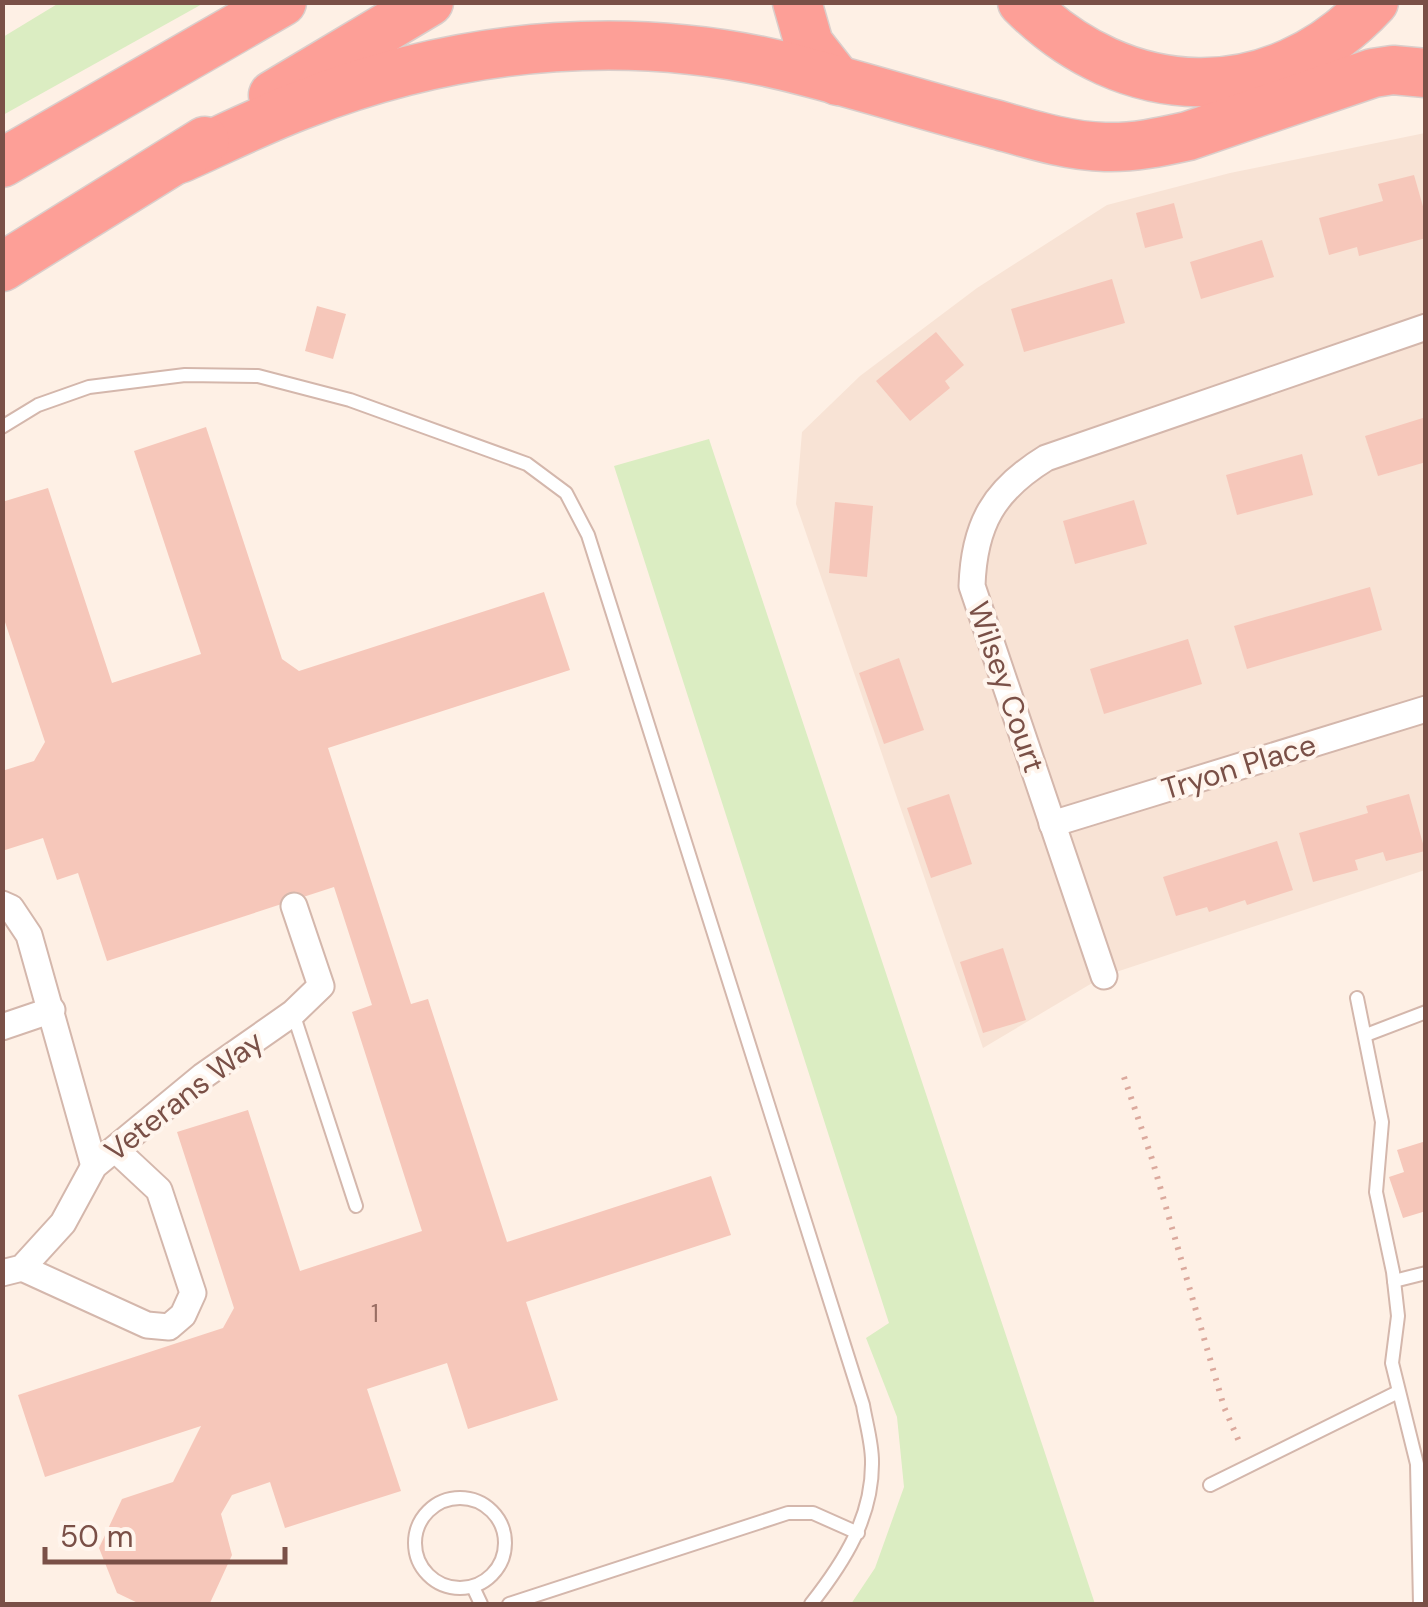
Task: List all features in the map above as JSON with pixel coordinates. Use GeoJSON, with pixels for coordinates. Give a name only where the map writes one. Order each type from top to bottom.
{"type":"FeatureCollection","features":[{"type":"Feature","properties":{"kind":"highway"},"geometry":{"type":"LineString","coordinates":[[2,162],[282,2]]}},
{"type":"Feature","properties":{"kind":"highway"},"geometry":{"type":"LineString","coordinates":[[2,266],[178,159],[291,82],[429,2]]}},
{"type":"Feature","properties":{"kind":"highway"},"geometry":{"type":"LineString","coordinates":[[797,2],[808,44],[838,81]]}},
{"type":"Feature","properties":{"kind":"highway"},"geometry":{"type":"LineString","coordinates":[[1022,2],[1044,24],[1100,61],[1159,80],[1190,83],[1222,82],[1278,70],[1330,41],[1359,8]]}},
{"type":"Feature","properties":{"kind":"highway"},"geometry":{"type":"LineString","coordinates":[[178,159],[303,104],[359,85],[450,60],[568,46],[653,46],[758,61],[1048,139],[1104,147],[1188,136],[1373,73],[1426,73]]}},
{"type":"Feature","properties":{"kind":"street","name":"Wilsey Court"},"geometry":{"type":"LineString","coordinates":[[1104,976],[972,586],[973,556],[981,528],[996,500],[1021,473],[1046,458],[1426,327]]}},
{"type":"Feature","properties":{"kind":"street","name":"Tryon Place"},"geometry":{"type":"LineString","coordinates":[[1052,824],[1426,709]]}},
{"type":"Feature","properties":{"kind":"street"},"geometry":{"type":"LineString","coordinates":[[2,904],[11,908],[29,935],[94,1166]]}},
{"type":"Feature","properties":{"kind":"street","name":"Veterans Way"},"geometry":{"type":"LineString","coordinates":[[12,1270],[63,1223],[94,1166],[203,1076],[293,1013],[321,986],[294,906]]}},
{"type":"Feature","properties":{"kind":"street"},"geometry":{"type":"LineString","coordinates":[[2,1027],[52,1010]]}},
{"type":"Feature","properties":{"kind":"street"},"geometry":{"type":"LineString","coordinates":[[12,1270],[147,1325],[169,1327],[183,1316],[193,1293],[158,1190],[115,1149]]}},
{"type":"Feature","properties":{"kind":"lane"},"geometry":{"type":"LineString","coordinates":[[2,427],[38,404],[88,387],[184,375],[258,376],[350,400],[527,464],[566,494],[588,535],[863,1406],[872,1459],[868,1503],[841,1566],[811,1604]]}},
{"type":"Feature","properties":{"kind":"lane"},"geometry":{"type":"LineString","coordinates":[[1357,998],[1382,1122],[1376,1192],[1398,1316],[1392,1363],[1396,1392],[1413,1439],[1417,1464],[1420,1604]]}},
{"type":"Feature","properties":{"kind":"lane"},"geometry":{"type":"LineString","coordinates":[[1366,1036],[1426,1012]]}},
{"type":"Feature","properties":{"kind":"lane"},"geometry":{"type":"LineString","coordinates":[[293,1013],[356,1206]]}},
{"type":"Feature","properties":{"kind":"lane"},"geometry":{"type":"LineString","coordinates":[[1394,1281],[1426,1273]]}},
{"type":"Feature","properties":{"kind":"lane"},"geometry":{"type":"LineString","coordinates":[[1210,1485],[1396,1392]]}},
{"type":"Feature","properties":{"kind":"lane"},"geometry":{"type":"LineString","coordinates":[[464,1498],[480,1503],[494,1514],[503,1530],[505,1547],[500,1564],[489,1578],[473,1587],[439,1584],[424,1572],[416,1557],[414,1539],[419,1522],[430,1508],[446,1500],[464,1498]]}},
{"type":"Feature","properties":{"kind":"lane"},"geometry":{"type":"LineString","coordinates":[[508,1604],[788,1513],[812,1513],[858,1533]]}},
{"type":"Feature","properties":{"kind":"lane"},"geometry":{"type":"LineString","coordinates":[[473,1587],[481,1604]]}},
{"type":"Feature","properties":{"kind":"path"},"geometry":{"type":"LineString","coordinates":[[1124,1077],[1152,1158],[1224,1408],[1249,1466]]}},
{"type":"Feature","properties":{"kind":"shaded area"},"geometry":{"type":"Polygon","coordinates":[[[1425,133],[1425,870],[1104,976],[983,1048],[796,504],[802,432],[860,376],[977,288],[1107,205],[1230,173],[1425,133]]]}},
{"type":"Feature","properties":{"kind":"green space"},"geometry":{"type":"Polygon","coordinates":[[[59,3],[204,3],[3,115],[3,37],[59,3]]]}},
{"type":"Feature","properties":{"kind":"green space"},"geometry":{"type":"Polygon","coordinates":[[[709,439],[1095,1604],[851,1604],[875,1568],[904,1487],[897,1417],[866,1338],[889,1323],[614,466],[709,439]]]}},
{"type":"Feature","properties":{"kind":"building"},"geometry":{"type":"Polygon","coordinates":[[[1414,175],[1426,217],[1426,238],[1359,256],[1357,247],[1329,255],[1319,218],[1383,201],[1378,184],[1414,175]]]}},
{"type":"Feature","properties":{"kind":"building"},"geometry":{"type":"Polygon","coordinates":[[[1174,203],[1183,238],[1145,248],[1136,213],[1174,203]]]}},
{"type":"Feature","properties":{"kind":"building"},"geometry":{"type":"Polygon","coordinates":[[[1262,240],[1274,277],[1201,299],[1190,262],[1262,240]]]}},
{"type":"Feature","properties":{"kind":"building"},"geometry":{"type":"Polygon","coordinates":[[[1112,279],[1125,323],[1024,352],[1011,309],[1112,279]]]}},
{"type":"Feature","properties":{"kind":"building"},"geometry":{"type":"Polygon","coordinates":[[[317,306],[346,314],[333,359],[305,351],[317,306]]]}},
{"type":"Feature","properties":{"kind":"building"},"geometry":{"type":"Polygon","coordinates":[[[936,332],[964,365],[945,381],[950,388],[910,421],[876,381],[936,332]]]}},
{"type":"Feature","properties":{"kind":"building"},"geometry":{"type":"Polygon","coordinates":[[[1426,417],[1426,462],[1378,476],[1365,436],[1426,417]]]}},
{"type":"Feature","properties":{"kind":"building"},"geometry":{"type":"Polygon","coordinates":[[[206,427],[282,659],[299,671],[544,592],[570,670],[328,748],[411,1004],[428,999],[507,1242],[711,1176],[731,1235],[526,1302],[558,1400],[468,1429],[447,1363],[367,1389],[401,1491],[285,1528],[270,1482],[232,1495],[221,1514],[232,1555],[210,1603],[140,1604],[117,1593],[99,1548],[122,1499],[173,1482],[201,1426],[45,1477],[18,1395],[223,1328],[234,1308],[177,1132],[248,1110],[300,1271],[422,1231],[352,1012],[372,1005],[334,887],[107,961],[78,873],[57,880],[43,838],[2,851],[2,771],[34,761],[45,742],[2,613],[2,502],[48,488],[112,683],[201,654],[134,451],[206,427]]]}},
{"type":"Feature","properties":{"kind":"building"},"geometry":{"type":"Polygon","coordinates":[[[1302,454],[1313,495],[1237,515],[1226,475],[1302,454]]]}},
{"type":"Feature","properties":{"kind":"building"},"geometry":{"type":"Polygon","coordinates":[[[1134,500],[1147,544],[1075,564],[1063,521],[1134,500]]]}},
{"type":"Feature","properties":{"kind":"building"},"geometry":{"type":"Polygon","coordinates":[[[835,502],[873,506],[867,577],[829,573],[835,502]]]}},
{"type":"Feature","properties":{"kind":"building"},"geometry":{"type":"Polygon","coordinates":[[[1370,587],[1382,630],[1247,669],[1234,626],[1370,587]]]}},
{"type":"Feature","properties":{"kind":"building"},"geometry":{"type":"Polygon","coordinates":[[[1188,639],[1202,684],[1104,714],[1090,669],[1188,639]]]}},
{"type":"Feature","properties":{"kind":"building"},"geometry":{"type":"Polygon","coordinates":[[[899,658],[924,730],[884,744],[859,673],[899,658]]]}},
{"type":"Feature","properties":{"kind":"building"},"geometry":{"type":"Polygon","coordinates":[[[949,794],[972,864],[931,878],[907,808],[949,794]]]}},
{"type":"Feature","properties":{"kind":"building"},"geometry":{"type":"Polygon","coordinates":[[[1409,794],[1425,851],[1386,861],[1383,852],[1355,860],[1358,870],[1313,882],[1299,833],[1368,813],[1366,806],[1409,794]]]}},
{"type":"Feature","properties":{"kind":"building"},"geometry":{"type":"Polygon","coordinates":[[[1277,841],[1293,890],[1247,905],[1245,900],[1209,912],[1207,907],[1176,916],[1163,877],[1277,841]]]}},
{"type":"Feature","properties":{"kind":"building"},"geometry":{"type":"Polygon","coordinates":[[[1003,948],[1026,1020],[983,1033],[960,962],[1003,948]]]}},
{"type":"Feature","properties":{"kind":"building"},"geometry":{"type":"Polygon","coordinates":[[[1426,1141],[1426,1211],[1403,1218],[1389,1177],[1404,1172],[1397,1150],[1426,1141]]]}}]}
